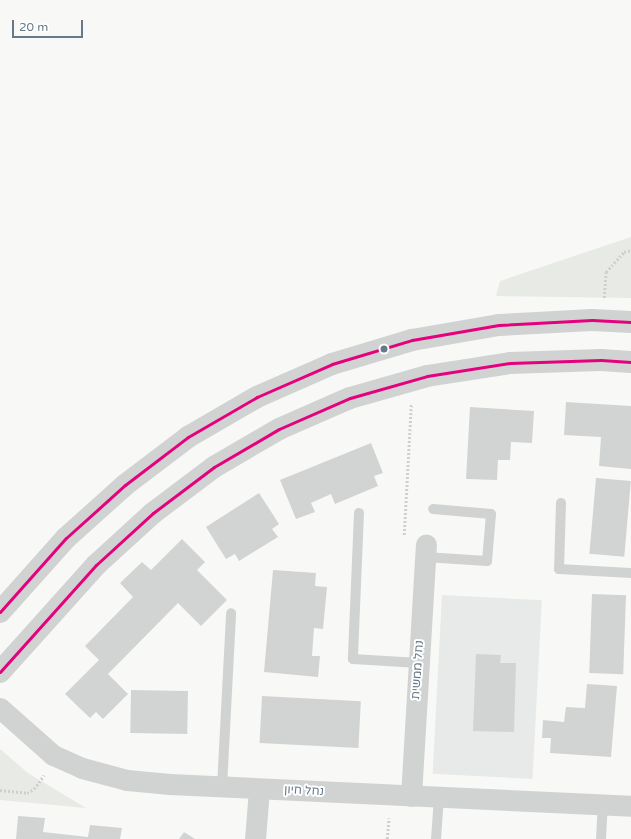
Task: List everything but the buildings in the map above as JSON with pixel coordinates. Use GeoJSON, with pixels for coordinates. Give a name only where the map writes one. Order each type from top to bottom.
{"type":"FeatureCollection","features":[{"type":"Feature","properties":{"kind":"street"},"geometry":{"type":"LineString","coordinates":[[0,612],[66,538],[125,485],[188,438],[257,397],[332,364],[412,340],[499,325],[603,320],[631,322]]}},
{"type":"Feature","properties":{"kind":"street"},"geometry":{"type":"LineString","coordinates":[[0,672],[96,565],[153,513],[214,467],[279,429],[350,398],[427,376],[510,363],[601,360],[631,362]]}},
{"type":"Feature","properties":{"kind":"street","name":"נחל ממשית"},"geometry":{"type":"LineString","coordinates":[[411,796],[426,551]]}},
{"type":"Feature","properties":{"kind":"street","name":"נחל חיון"},"geometry":{"type":"LineString","coordinates":[[0,708],[53,754],[82,768],[127,780],[258,789],[631,806]]}},
{"type":"Feature","properties":{"kind":"street"},"geometry":{"type":"LineString","coordinates":[[255,839],[258,789]]}},
{"type":"Feature","properties":{"kind":"lane"},"geometry":{"type":"LineString","coordinates":[[561,503],[559,569],[631,573]]}},
{"type":"Feature","properties":{"kind":"lane"},"geometry":{"type":"LineString","coordinates":[[426,551],[487,561],[491,514],[433,509]]}},
{"type":"Feature","properties":{"kind":"lane"},"geometry":{"type":"LineString","coordinates":[[359,513],[353,659],[419,663]]}},
{"type":"Feature","properties":{"kind":"lane"},"geometry":{"type":"LineString","coordinates":[[222,787],[230,613]]}},
{"type":"Feature","properties":{"kind":"lane"},"geometry":{"type":"LineString","coordinates":[[436,839],[439,797]]}},
{"type":"Feature","properties":{"kind":"lane"},"geometry":{"type":"LineString","coordinates":[[601,839],[603,804]]}},
{"type":"Feature","properties":{"kind":"path"},"geometry":{"type":"LineString","coordinates":[[603,320],[604,280],[606,272],[624,252],[631,250]]}},
{"type":"Feature","properties":{"kind":"path"},"geometry":{"type":"LineString","coordinates":[[0,790],[27,793],[34,789],[41,782],[53,754]]}},
{"type":"Feature","properties":{"kind":"shaded area"},"geometry":{"type":"Polygon","coordinates":[[[631,237],[631,298],[496,296],[500,281],[631,237]]]}},
{"type":"Feature","properties":{"kind":"shaded area"},"geometry":{"type":"Polygon","coordinates":[[[442,595],[542,600],[532,779],[433,774],[442,595]]]}},
{"type":"Feature","properties":{"kind":"shaded area"},"geometry":{"type":"Polygon","coordinates":[[[0,749],[28,773],[86,808],[0,800],[0,749]]]}},
{"type":"Feature","properties":{"kind":"transit line"},"geometry":{"type":"LineString","coordinates":[[0,612],[66,538],[125,485],[188,437],[257,397],[332,364],[412,340],[499,325],[592,320],[631,322]]}},
{"type":"Feature","properties":{"kind":"transit line"},"geometry":{"type":"LineString","coordinates":[[0,672],[96,565],[153,513],[214,467],[279,429],[350,398],[427,376],[510,363],[601,360],[631,362]]}}]}
